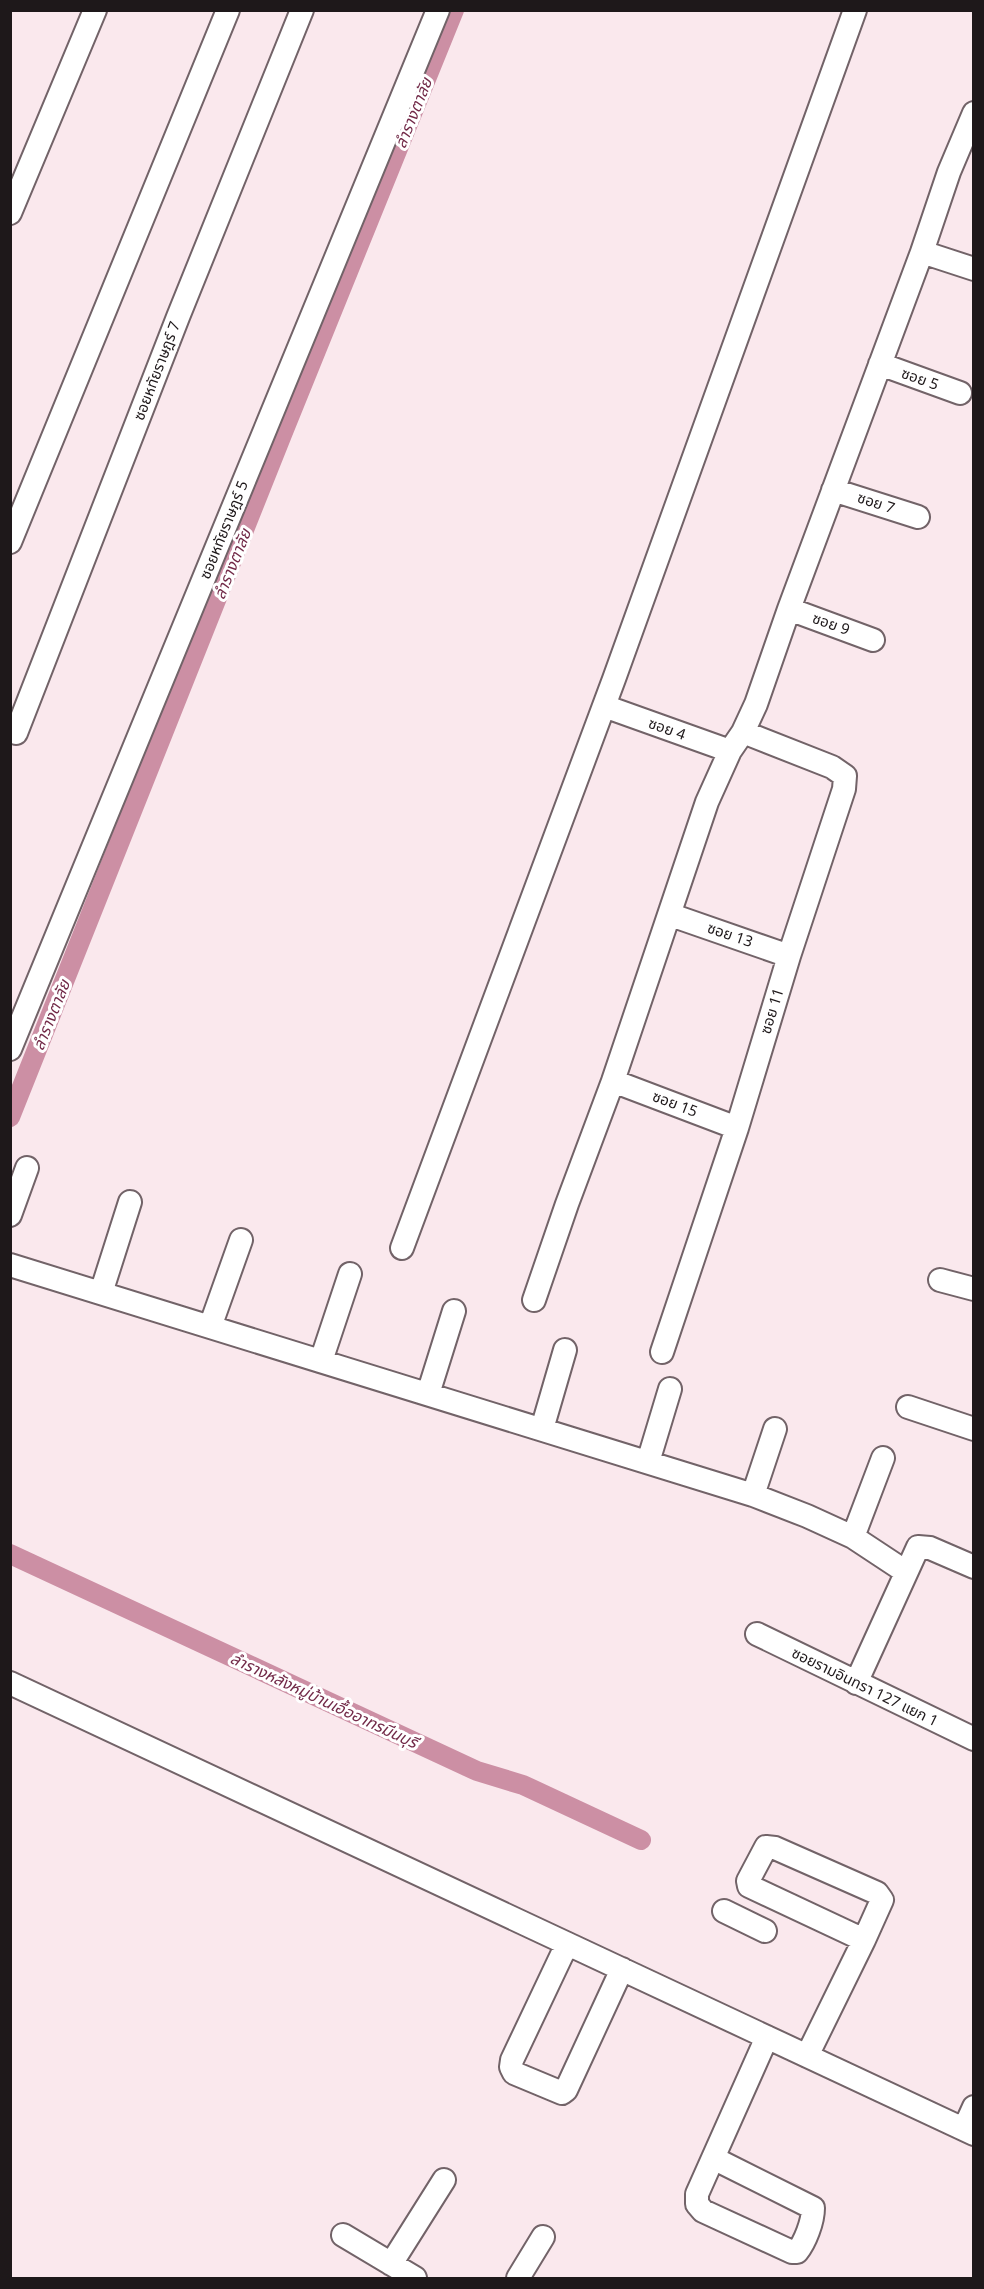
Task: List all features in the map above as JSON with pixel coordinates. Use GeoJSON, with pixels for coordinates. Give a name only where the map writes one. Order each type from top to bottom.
{"type":"FeatureCollection","features":[{"type":"Feature","properties":{"kind":"street"},"geometry":{"type":"LineString","coordinates":[[10,213],[95,10]]}},
{"type":"Feature","properties":{"kind":"street"},"geometry":{"type":"LineString","coordinates":[[10,542],[228,10]]}},
{"type":"Feature","properties":{"kind":"street","name":"ซอยหทัยราษฎร์ 7"},"geometry":{"type":"LineString","coordinates":[[16,733],[178,316],[302,10]]}},
{"type":"Feature","properties":{"kind":"street","name":"ซอยหทัยราษฎร์ 5"},"geometry":{"type":"LineString","coordinates":[[10,1049],[438,10]]}},
{"type":"Feature","properties":{"kind":"street"},"geometry":{"type":"LineString","coordinates":[[402,1248],[604,706],[855,10]]}},
{"type":"Feature","properties":{"kind":"street"},"geometry":{"type":"LineString","coordinates":[[534,1300],[671,915],[707,802],[730,751],[743,732],[756,704],[950,172],[971,125]]}},
{"type":"Feature","properties":{"kind":"street"},"geometry":{"type":"LineString","coordinates":[[922,252],[974,269]]}},
{"type":"Feature","properties":{"kind":"street","name":"ซอย 5"},"geometry":{"type":"LineString","coordinates":[[880,364],[960,393]]}},
{"type":"Feature","properties":{"kind":"street","name":"ซอย 7"},"geometry":{"type":"LineString","coordinates":[[833,490],[918,517]]}},
{"type":"Feature","properties":{"kind":"street","name":"ซอย 9"},"geometry":{"type":"LineString","coordinates":[[789,609],[873,640]]}},
{"type":"Feature","properties":{"kind":"street","name":"ซอย 4"},"geometry":{"type":"LineString","coordinates":[[604,706],[730,751]]}},
{"type":"Feature","properties":{"kind":"street","name":"ซอย 11"},"geometry":{"type":"LineString","coordinates":[[662,1352],[737,1128],[789,956],[844,789],[845,776],[832,767],[743,732]]}},
{"type":"Feature","properties":{"kind":"street","name":"ซอย 13"},"geometry":{"type":"LineString","coordinates":[[671,915],[789,956]]}},
{"type":"Feature","properties":{"kind":"street","name":"ซอย 15"},"geometry":{"type":"LineString","coordinates":[[613,1081],[737,1128]]}},
{"type":"Feature","properties":{"kind":"street"},"geometry":{"type":"LineString","coordinates":[[10,1215],[27,1168]]}},
{"type":"Feature","properties":{"kind":"street"},"geometry":{"type":"LineString","coordinates":[[101,1293],[130,1202]]}},
{"type":"Feature","properties":{"kind":"street"},"geometry":{"type":"LineString","coordinates":[[210,1327],[241,1240]]}},
{"type":"Feature","properties":{"kind":"street"},"geometry":{"type":"LineString","coordinates":[[10,1265],[753,1495],[852,1537],[906,1572]]}},
{"type":"Feature","properties":{"kind":"street"},"geometry":{"type":"LineString","coordinates":[[321,1361],[350,1274]]}},
{"type":"Feature","properties":{"kind":"street"},"geometry":{"type":"LineString","coordinates":[[940,1280],[974,1289]]}},
{"type":"Feature","properties":{"kind":"street"},"geometry":{"type":"LineString","coordinates":[[428,1394],[454,1311]]}},
{"type":"Feature","properties":{"kind":"street"},"geometry":{"type":"LineString","coordinates":[[542,1429],[565,1350]]}},
{"type":"Feature","properties":{"kind":"street"},"geometry":{"type":"LineString","coordinates":[[648,1462],[670,1389]]}},
{"type":"Feature","properties":{"kind":"street"},"geometry":{"type":"LineString","coordinates":[[908,1407],[974,1429]]}},
{"type":"Feature","properties":{"kind":"street"},"geometry":{"type":"LineString","coordinates":[[753,1495],[776,1429]]}},
{"type":"Feature","properties":{"kind":"street"},"geometry":{"type":"LineString","coordinates":[[852,1537],[883,1458]]}},
{"type":"Feature","properties":{"kind":"street"},"geometry":{"type":"LineString","coordinates":[[856,1683],[918,1547],[930,1548],[974,1568]]}},
{"type":"Feature","properties":{"kind":"street","name":"ซอยรามอินทรา 127 แยก 1"},"geometry":{"type":"LineString","coordinates":[[758,1634],[974,1739]]}},
{"type":"Feature","properties":{"kind":"street"},"geometry":{"type":"LineString","coordinates":[[10,1683],[969,2131],[974,2107]]}},
{"type":"Feature","properties":{"kind":"street"},"geometry":{"type":"LineString","coordinates":[[807,2056],[864,1940],[880,1907],[882,1900],[877,1893],[769,1847],[762,1851],[748,1881],[753,1890],[864,1940]]}},
{"type":"Feature","properties":{"kind":"street"},"geometry":{"type":"LineString","coordinates":[[753,1890],[731,1915],[765,1931]]}},
{"type":"Feature","properties":{"kind":"street"},"geometry":{"type":"LineString","coordinates":[[567,1944],[512,2060],[511,2067],[514,2073],[524,2078],[556,2092],[562,2093],[566,2090],[622,1970]]}},
{"type":"Feature","properties":{"kind":"street"},"geometry":{"type":"LineString","coordinates":[[713,2158],[813,2208],[813,2216],[797,2252],[792,2252],[703,2211],[697,2204],[697,2194],[713,2158],[767,2037]]}},
{"type":"Feature","properties":{"kind":"street"},"geometry":{"type":"LineString","coordinates":[[391,2264],[444,2180]]}},
{"type":"Feature","properties":{"kind":"street"},"geometry":{"type":"LineString","coordinates":[[343,2235],[415,2278]]}},
{"type":"Feature","properties":{"kind":"street"},"geometry":{"type":"LineString","coordinates":[[518,2278],[543,2237]]}},
{"type":"Feature","properties":{"kind":"waterway","name":"ลำรางตาลัย"},"geometry":{"type":"LineString","coordinates":[[10,1117],[454,10]]}},
{"type":"Feature","properties":{"kind":"waterway","name":"ลำรางหลังหมู่บ้านเอื้ออาทรมีนบุรี"},"geometry":{"type":"LineString","coordinates":[[10,1554],[477,1771],[523,1785],[641,1840]]}}]}
